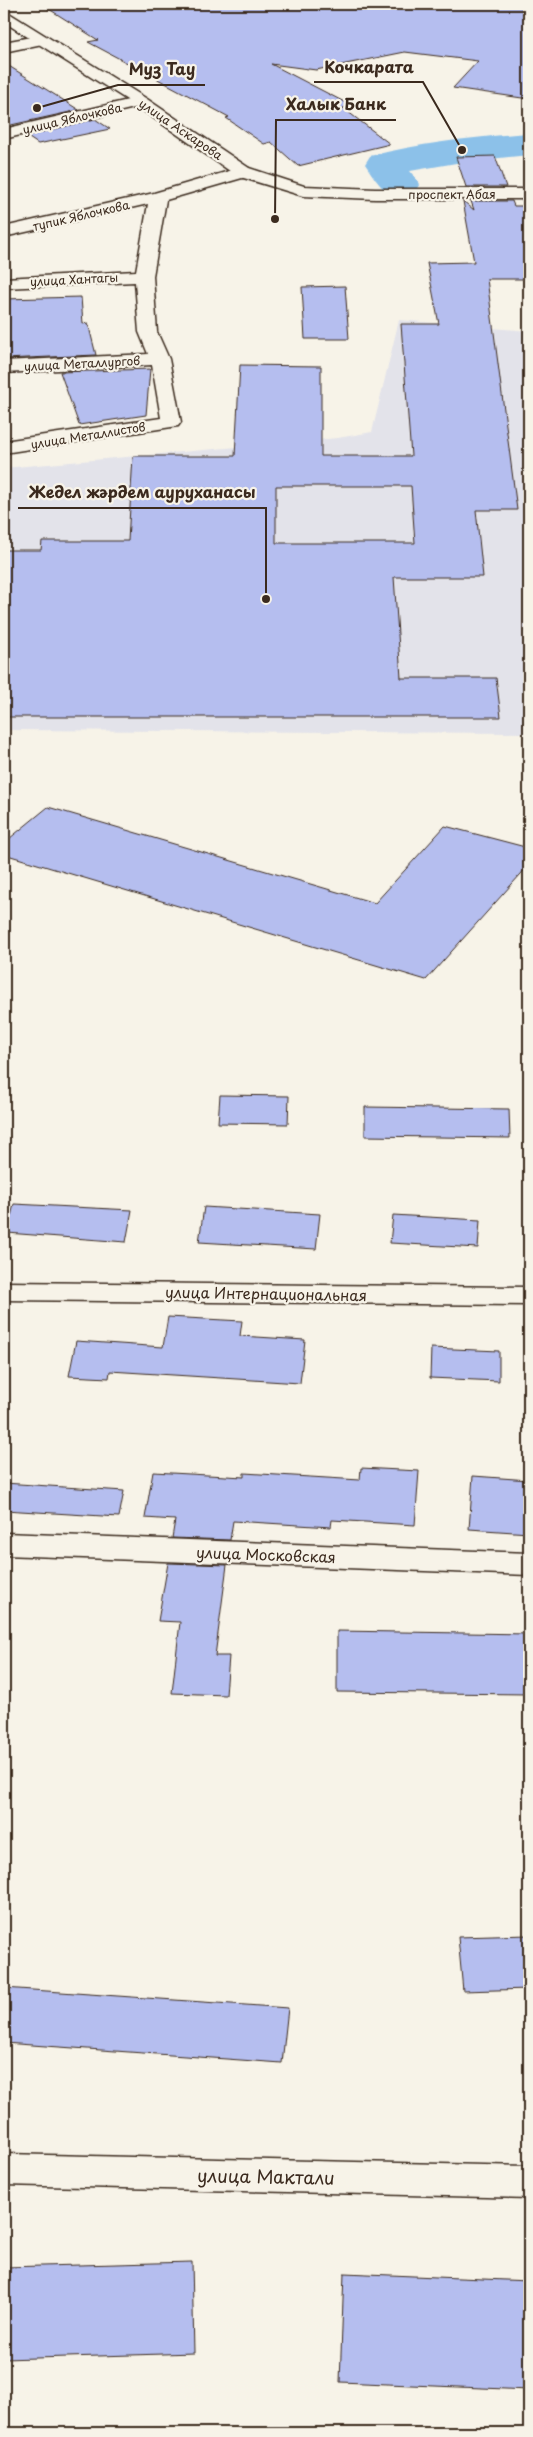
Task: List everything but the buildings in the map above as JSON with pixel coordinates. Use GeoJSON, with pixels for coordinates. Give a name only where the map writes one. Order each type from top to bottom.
{"type":"FeatureCollection","features":[{"type":"Feature","properties":{"kind":"street","name":"улица Аскарова"},"geometry":{"type":"LineString","coordinates":[[4,16],[141,102],[243,172],[303,191],[374,194]]}},
{"type":"Feature","properties":{"kind":"street"},"geometry":{"type":"LineString","coordinates":[[4,48],[42,40]]}},
{"type":"Feature","properties":{"kind":"street","name":"улица Яблочкова"},"geometry":{"type":"LineString","coordinates":[[4,134],[141,102]]}},
{"type":"Feature","properties":{"kind":"street","name":"тупик Яблочкова"},"geometry":{"type":"LineString","coordinates":[[4,232],[158,197],[243,172]]}},
{"type":"Feature","properties":{"kind":"street","name":"проспект Абая"},"geometry":{"type":"LineString","coordinates":[[374,194],[529,194]]}},
{"type":"Feature","properties":{"kind":"street"},"geometry":{"type":"LineString","coordinates":[[158,197],[144,276],[148,332],[160,359]]}},
{"type":"Feature","properties":{"kind":"street","name":"улица Хантагы"},"geometry":{"type":"LineString","coordinates":[[4,283],[144,276]]}},
{"type":"Feature","properties":{"kind":"street","name":"улица Металлургов"},"geometry":{"type":"LineString","coordinates":[[4,368],[160,359]]}},
{"type":"Feature","properties":{"kind":"street","name":"улица Металлистов"},"geometry":{"type":"LineString","coordinates":[[4,447],[171,422],[160,359]]}},
{"type":"Feature","properties":{"kind":"street","name":"улица Интернациональная"},"geometry":{"type":"LineString","coordinates":[[4,1290],[529,1296]]}},
{"type":"Feature","properties":{"kind":"street","name":"улица Московская"},"geometry":{"type":"LineString","coordinates":[[4,1544],[529,1564]]}},
{"type":"Feature","properties":{"kind":"street","name":"улица Мактали"},"geometry":{"type":"LineString","coordinates":[[4,2169],[529,2182]]}},
{"type":"Feature","properties":{"kind":"shaded area"},"geometry":{"type":"Polygon","coordinates":[[[399,320],[529,331],[529,733],[4,730],[4,468],[338,438],[372,432],[399,320]]]}},
{"type":"Feature","properties":{"kind":"waterway"},"geometry":{"type":"LineString","coordinates":[[400,184],[384,164],[462,150],[529,144]]}},
{"type":"Feature","properties":{"kind":"place","name":"Муз Тау"},"geometry":{"type":"Point","coordinates":[37,108]}},
{"type":"Feature","properties":{"kind":"place","name":"Кочкарата"},"geometry":{"type":"Point","coordinates":[462,150]}},
{"type":"Feature","properties":{"kind":"place","name":"Халык Банк"},"geometry":{"type":"Point","coordinates":[275,219]}},
{"type":"Feature","properties":{"kind":"place","name":"Жедел жәрдем ауруханасы"},"geometry":{"type":"Point","coordinates":[266,599]}}]}
